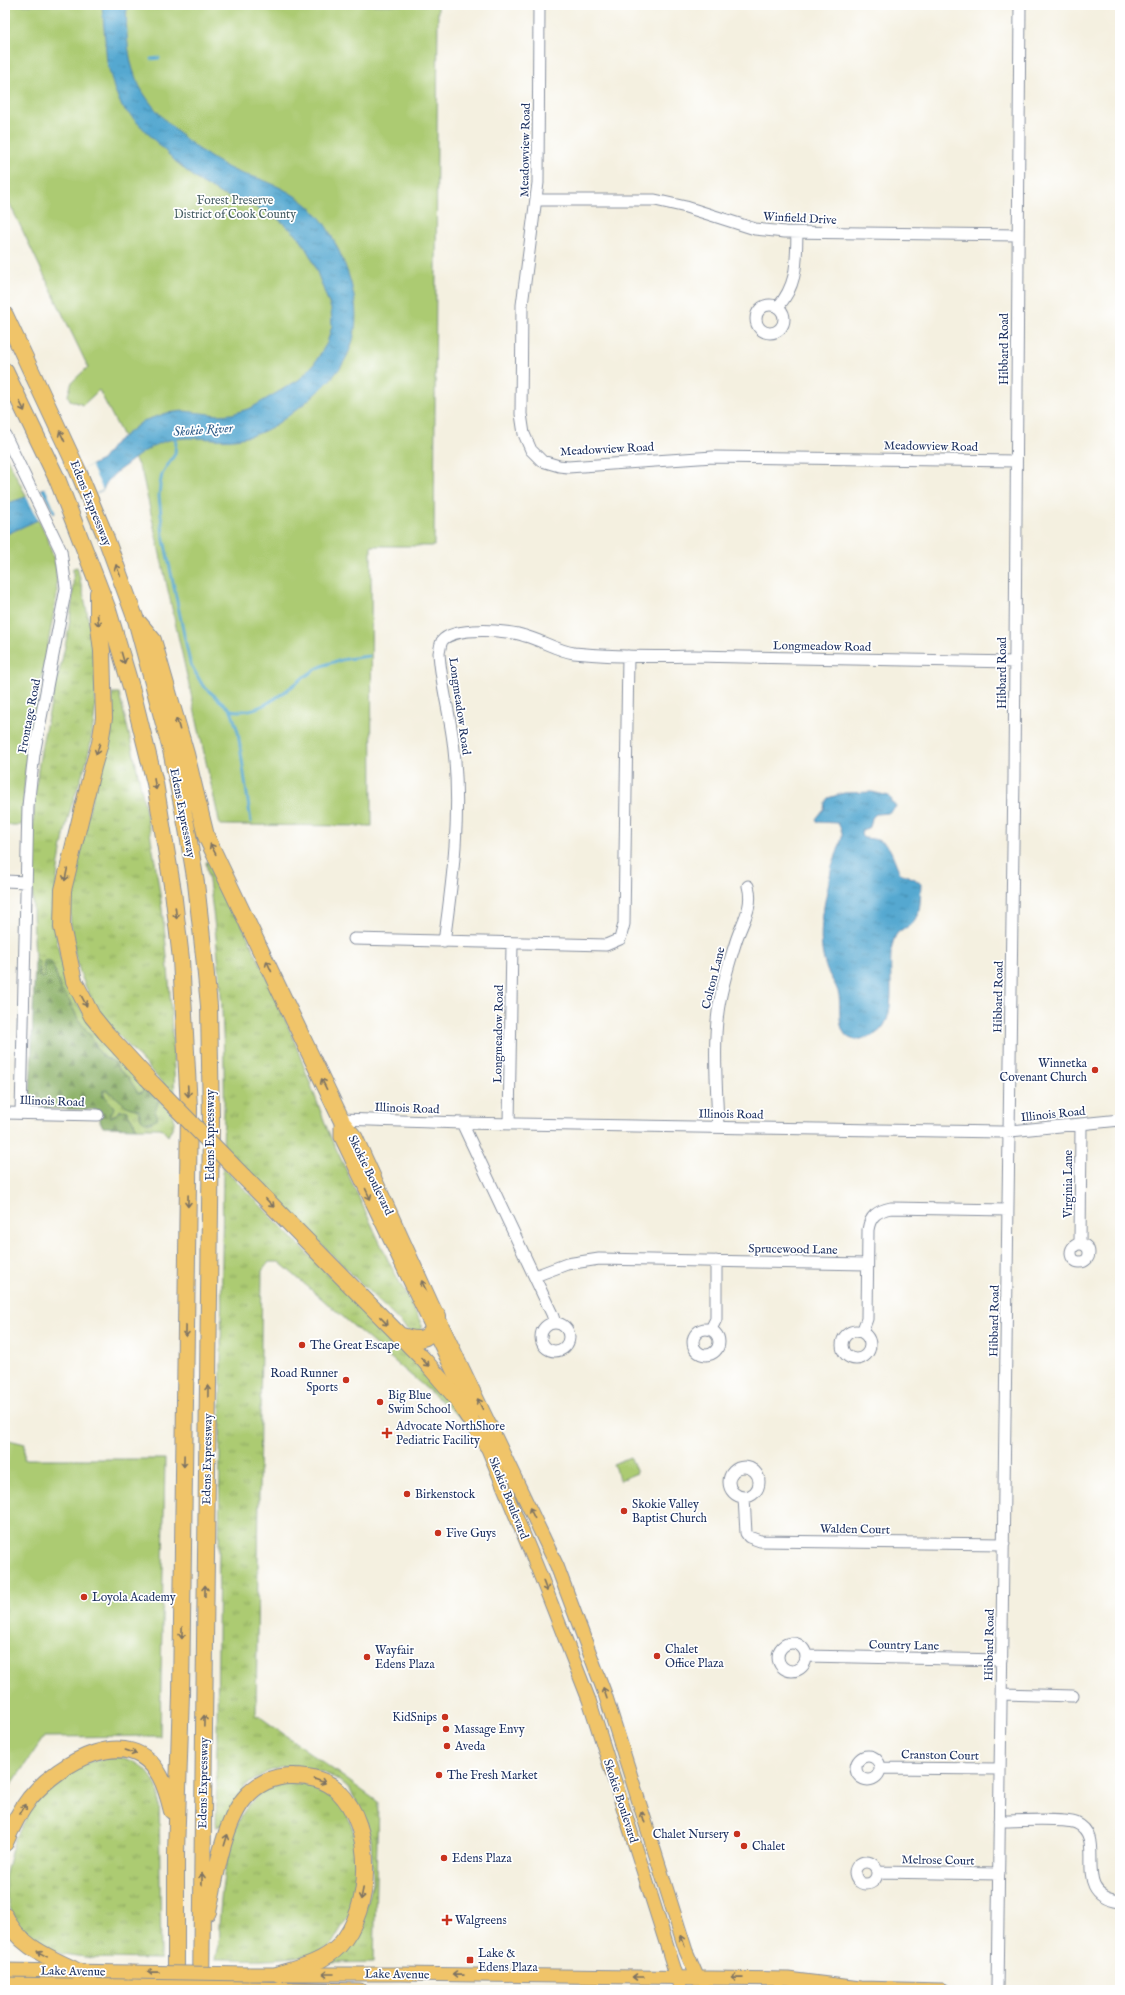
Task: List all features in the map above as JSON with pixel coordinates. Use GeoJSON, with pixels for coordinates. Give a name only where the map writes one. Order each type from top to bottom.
{"type":"FeatureCollection","features":[{"type":"Feature","properties":{"kind":"highway","name":"Edens Expressway"},"geometry":{"type":"LineString","coordinates":[[5,315],[90,497],[136,620],[171,750],[196,883],[209,1006],[211,1121],[201,1990]]}},
{"type":"Feature","properties":{"kind":"highway","name":"Edens Expressway"},"geometry":{"type":"LineString","coordinates":[[5,371],[69,506],[108,610],[131,687],[155,782],[174,892],[181,959],[189,1108],[181,1694],[176,1827],[176,1990]]}},
{"type":"Feature","properties":{"kind":"highway"},"geometry":{"type":"LineString","coordinates":[[97,582],[98,618],[104,679],[104,718],[100,743],[92,766],[63,890],[62,927],[74,981],[92,1016],[105,1032],[147,1078],[242,1176],[424,1360],[454,1395],[487,1445]]}},
{"type":"Feature","properties":{"kind":"highway"},"geometry":{"type":"LineString","coordinates":[[136,620],[153,640],[186,754],[206,836],[340,1119]]}},
{"type":"Feature","properties":{"kind":"highway"},"geometry":{"type":"LineString","coordinates":[[398,1335],[419,1340],[429,1335],[436,1323]]}},
{"type":"Feature","properties":{"kind":"highway"},"geometry":{"type":"LineString","coordinates":[[5,1843],[29,1799],[39,1788],[68,1766],[86,1756],[115,1748],[138,1754],[160,1775],[166,1790],[176,1827]]}},
{"type":"Feature","properties":{"kind":"highway"},"geometry":{"type":"LineString","coordinates":[[201,1946],[217,1869],[236,1812],[244,1800],[263,1782],[274,1778],[287,1775],[314,1779],[327,1784],[338,1791],[354,1813],[360,1828],[364,1847],[366,1864],[364,1882],[356,1918],[339,1946],[324,1957],[305,1966],[279,1974]]}},
{"type":"Feature","properties":{"kind":"highway"},"geometry":{"type":"LineString","coordinates":[[5,1916],[16,1936],[29,1945],[77,1971]]}},
{"type":"Feature","properties":{"kind":"main road","name":"Skokie Boulevard"},"geometry":{"type":"LineString","coordinates":[[340,1119],[341,1137],[549,1548],[579,1621],[605,1694],[686,1952],[703,1990]]}},
{"type":"Feature","properties":{"kind":"main road","name":"Skokie Boulevard"},"geometry":{"type":"LineString","coordinates":[[436,1323],[487,1445],[589,1700],[681,1990]]}},
{"type":"Feature","properties":{"kind":"main road","name":"Lake Avenue"},"geometry":{"type":"LineString","coordinates":[[5,1970],[248,1974],[698,1977],[788,1979],[854,1989],[943,1990]]}},
{"type":"Feature","properties":{"kind":"main road","name":"Lake Avenue"},"geometry":{"type":"LineString","coordinates":[[5,1984],[360,1990]]}},
{"type":"Feature","properties":{"kind":"street","name":"Meadowview Road"},"geometry":{"type":"LineString","coordinates":[[539,5],[537,200],[528,250],[522,305],[521,414],[524,434],[531,450],[542,460],[559,466],[720,457],[1016,461]]}},
{"type":"Feature","properties":{"kind":"street","name":"Hibbard Road"},"geometry":{"type":"LineString","coordinates":[[997,1990],[1010,1132],[1020,5]]}},
{"type":"Feature","properties":{"kind":"street","name":"Winfield Drive"},"geometry":{"type":"LineString","coordinates":[[537,200],[655,200],[686,207],[755,229],[797,233],[1018,235]]}},
{"type":"Feature","properties":{"kind":"street"},"geometry":{"type":"LineString","coordinates":[[778,307],[793,283],[797,233]]}},
{"type":"Feature","properties":{"kind":"street","name":"Frontage Road"},"geometry":{"type":"LineString","coordinates":[[5,435],[34,492],[61,551],[66,588],[64,606],[34,754],[28,806],[21,1113]]}},
{"type":"Feature","properties":{"kind":"street","name":"Longmeadow Road"},"geometry":{"type":"LineString","coordinates":[[444,942],[456,852],[457,815],[454,750],[439,653],[443,641],[454,634],[462,632],[508,632],[524,635],[572,653],[628,656],[1015,662]]}},
{"type":"Feature","properties":{"kind":"street"},"geometry":{"type":"LineString","coordinates":[[354,939],[512,944],[606,945],[617,942],[622,934],[624,924],[628,656]]}},
{"type":"Feature","properties":{"kind":"street"},"geometry":{"type":"LineString","coordinates":[[5,881],[26,882]]}},
{"type":"Feature","properties":{"kind":"street","name":"Colton Lane"},"geometry":{"type":"LineString","coordinates":[[718,1127],[716,1067],[718,1010],[737,938],[748,910],[750,896],[748,886]]}},
{"type":"Feature","properties":{"kind":"street","name":"Longmeadow Road"},"geometry":{"type":"LineString","coordinates":[[510,1124],[512,944]]}},
{"type":"Feature","properties":{"kind":"street","name":"Illinois Road"},"geometry":{"type":"LineString","coordinates":[[5,1113],[98,1115]]}},
{"type":"Feature","properties":{"kind":"street","name":"Illinois Road"},"geometry":{"type":"LineString","coordinates":[[340,1119],[510,1124],[1010,1132],[1120,1120]]}},
{"type":"Feature","properties":{"kind":"street"},"geometry":{"type":"LineString","coordinates":[[462,1123],[535,1276],[555,1323]]}},
{"type":"Feature","properties":{"kind":"street","name":"Virginia Lane"},"geometry":{"type":"LineString","coordinates":[[1080,1244],[1081,1125]]}},
{"type":"Feature","properties":{"kind":"street"},"geometry":{"type":"LineString","coordinates":[[862,1332],[867,1318],[869,1224],[877,1212],[891,1208],[1008,1210]]}},
{"type":"Feature","properties":{"kind":"street","name":"Sprucewood Lane"},"geometry":{"type":"LineString","coordinates":[[535,1276],[567,1264],[598,1259],[867,1264]]}},
{"type":"Feature","properties":{"kind":"street"},"geometry":{"type":"LineString","coordinates":[[711,1329],[716,1318],[716,1261]]}},
{"type":"Feature","properties":{"kind":"street","name":"Walden Court"},"geometry":{"type":"LineString","coordinates":[[744,1497],[746,1533],[749,1537],[760,1541],[1004,1544]]}},
{"type":"Feature","properties":{"kind":"street","name":"Country Lane"},"geometry":{"type":"LineString","coordinates":[[806,1656],[1002,1660]]}},
{"type":"Feature","properties":{"kind":"street"},"geometry":{"type":"LineString","coordinates":[[1001,1694],[1073,1696]]}},
{"type":"Feature","properties":{"kind":"street","name":"Cranston Court"},"geometry":{"type":"LineString","coordinates":[[880,1768],[1000,1769]]}},
{"type":"Feature","properties":{"kind":"street"},"geometry":{"type":"LineString","coordinates":[[1000,1821],[1076,1823],[1088,1833],[1091,1842],[1092,1882],[1096,1890],[1104,1896],[1120,1901]]}},
{"type":"Feature","properties":{"kind":"street","name":"Melrose Court"},"geometry":{"type":"LineString","coordinates":[[877,1872],[999,1874]]}},
{"type":"Feature","properties":{"kind":"green space","name":"Forest Preserve District of Cook County"},"geometry":{"type":"Polygon","coordinates":[[[5,5],[438,5],[434,546],[371,546],[372,826],[220,825],[142,473],[99,390],[83,405],[70,400],[68,395],[72,382],[88,367],[5,194],[5,5]]]}},
{"type":"Feature","properties":{"kind":"green space"},"geometry":{"type":"Polygon","coordinates":[[[5,454],[48,539],[56,567],[57,595],[26,764],[22,825],[5,825],[5,454]]]}},
{"type":"Feature","properties":{"kind":"green space"},"geometry":{"type":"Polygon","coordinates":[[[77,567],[86,604],[92,643],[96,682],[94,720],[86,765],[69,814],[59,865],[55,902],[56,936],[63,968],[75,998],[93,1027],[116,1056],[146,1086],[142,1092],[138,1093],[127,1077],[110,1059],[105,1058],[97,1049],[95,1043],[78,1019],[70,1002],[61,990],[55,970],[43,965],[44,977],[42,979],[40,976],[40,968],[35,960],[32,855],[37,776],[45,728],[62,660],[71,614],[73,568],[77,567]]]}},
{"type":"Feature","properties":{"kind":"green space"},"geometry":{"type":"Polygon","coordinates":[[[112,693],[119,693],[133,750],[156,867],[168,968],[175,1097],[103,1018],[86,988],[75,956],[72,939],[70,905],[71,887],[111,718],[112,693]]]}},
{"type":"Feature","properties":{"kind":"green space"},"geometry":{"type":"Polygon","coordinates":[[[212,861],[270,984],[294,1040],[328,1131],[388,1260],[420,1321],[422,1331],[420,1333],[409,1331],[223,1147],[224,1075],[222,1004],[216,933],[206,862],[212,861]]]}},
{"type":"Feature","properties":{"kind":"green space"},"geometry":{"type":"Polygon","coordinates":[[[36,959],[39,962],[40,976],[42,979],[44,977],[44,961],[48,960],[52,963],[61,990],[70,1002],[78,1019],[92,1038],[97,1049],[105,1058],[115,1062],[118,1069],[128,1077],[138,1093],[142,1092],[146,1086],[159,1100],[155,1111],[158,1118],[149,1122],[143,1121],[139,1110],[128,1107],[107,1090],[103,1090],[103,1094],[114,1107],[113,1111],[109,1114],[110,1117],[126,1110],[137,1128],[103,1127],[100,1121],[100,1110],[44,1108],[33,1105],[30,1097],[36,959]]]}},
{"type":"Feature","properties":{"kind":"green space"},"geometry":{"type":"Polygon","coordinates":[[[107,1089],[128,1107],[139,1110],[141,1119],[151,1123],[155,1119],[155,1111],[159,1100],[174,1116],[174,1124],[168,1136],[161,1128],[137,1128],[128,1113],[120,1110],[118,1113],[110,1117],[108,1114],[114,1107],[106,1100],[103,1090],[107,1089]]]}},
{"type":"Feature","properties":{"kind":"green space"},"geometry":{"type":"Polygon","coordinates":[[[223,1167],[454,1403],[463,1420],[279,1262],[269,1262],[262,1271],[256,1714],[378,1802],[374,1962],[329,1963],[368,1902],[373,1882],[371,1839],[358,1805],[350,1790],[337,1779],[322,1772],[291,1766],[279,1768],[267,1772],[245,1786],[223,1825],[216,1827],[223,1167]]]}},
{"type":"Feature","properties":{"kind":"green space"},"geometry":{"type":"Polygon","coordinates":[[[5,1439],[25,1444],[24,1459],[165,1459],[160,1736],[44,1737],[5,1794],[5,1439]]]}},
{"type":"Feature","properties":{"kind":"green space"},"geometry":{"type":"Polygon","coordinates":[[[630,1457],[637,1473],[620,1480],[613,1464],[630,1457]]]}},
{"type":"Feature","properties":{"kind":"green space"},"geometry":{"type":"Polygon","coordinates":[[[114,1756],[130,1760],[142,1767],[152,1777],[159,1792],[161,1959],[93,1958],[62,1954],[46,1948],[20,1928],[12,1913],[6,1895],[5,1877],[14,1840],[34,1805],[57,1781],[88,1762],[114,1756]]]}},
{"type":"Feature","properties":{"kind":"green space"},"geometry":{"type":"Polygon","coordinates":[[[289,1782],[313,1786],[329,1793],[343,1808],[350,1822],[355,1836],[358,1868],[357,1883],[349,1915],[332,1943],[319,1952],[274,1959],[215,1959],[220,1935],[221,1896],[227,1858],[238,1823],[246,1808],[256,1797],[272,1787],[289,1782]]]}},
{"type":"Feature","properties":{"kind":"water","name":"Skokie River"},"geometry":{"type":"Polygon","coordinates":[[[102,5],[127,5],[126,25],[128,47],[136,78],[140,87],[157,112],[169,124],[195,146],[222,164],[238,172],[271,183],[291,194],[317,214],[324,223],[338,249],[351,282],[356,316],[355,332],[350,349],[342,365],[334,376],[305,403],[272,427],[258,434],[240,438],[185,438],[162,442],[143,452],[119,470],[109,479],[103,490],[5,535],[5,504],[26,497],[102,460],[114,444],[143,421],[167,413],[184,411],[218,415],[232,414],[251,408],[300,379],[314,364],[327,343],[332,326],[331,309],[312,259],[299,237],[277,218],[253,206],[221,194],[196,179],[175,161],[122,107],[114,88],[107,62],[102,5]]]}},
{"type":"Feature","properties":{"kind":"water"},"geometry":{"type":"Polygon","coordinates":[[[872,792],[889,796],[896,807],[888,813],[876,814],[872,818],[870,827],[862,830],[861,835],[864,838],[880,841],[888,847],[900,873],[915,879],[921,884],[920,901],[918,912],[913,922],[901,930],[895,937],[892,948],[890,1007],[887,1020],[880,1030],[869,1037],[854,1040],[847,1036],[841,1026],[839,995],[827,970],[821,943],[826,896],[832,866],[840,844],[842,833],[838,823],[818,822],[816,819],[824,809],[828,798],[844,793],[872,792]]]}},
{"type":"Feature","properties":{"kind":"pier"},"geometry":{"type":"Polygon","coordinates":[[[91,465],[103,490],[56,513],[45,487],[91,465]]]}},
{"type":"Feature","properties":{"kind":"pier"},"geometry":{"type":"Polygon","coordinates":[[[41,489],[54,514],[39,521],[26,496],[41,489]]]}},
{"type":"Feature","properties":{"kind":"waterway"},"geometry":{"type":"LineString","coordinates":[[151,59],[159,58]]}},
{"type":"Feature","properties":{"kind":"waterway","name":"Skokie River"},"geometry":{"type":"LineString","coordinates":[[174,436],[176,440],[175,454],[162,474],[160,485],[159,496],[163,535],[190,663],[203,686],[231,710],[238,732],[251,822]]}},
{"type":"Feature","properties":{"kind":"waterway"},"geometry":{"type":"LineString","coordinates":[[231,710],[243,711],[266,704],[308,674],[324,665],[369,656]]}},
{"type":"Feature","properties":{"kind":"place","name":"Winnetka Covenant Church"},"geometry":{"type":"Point","coordinates":[1095,1070]}},
{"type":"Feature","properties":{"kind":"place","name":"The Great Escape"},"geometry":{"type":"Point","coordinates":[302,1345]}},
{"type":"Feature","properties":{"kind":"place","name":"Road Runner Sports"},"geometry":{"type":"Point","coordinates":[346,1380]}},
{"type":"Feature","properties":{"kind":"place","name":"Big Blue Swim School"},"geometry":{"type":"Point","coordinates":[380,1402]}},
{"type":"Feature","properties":{"kind":"place","name":"Advocate NorthShore Pediatric Facility"},"geometry":{"type":"Point","coordinates":[387,1433]}},
{"type":"Feature","properties":{"kind":"place","name":"Birkenstock"},"geometry":{"type":"Point","coordinates":[407,1494]}},
{"type":"Feature","properties":{"kind":"place","name":"Skokie Valley Baptist Church"},"geometry":{"type":"Point","coordinates":[624,1511]}},
{"type":"Feature","properties":{"kind":"place","name":"Five Guys"},"geometry":{"type":"Point","coordinates":[438,1533]}},
{"type":"Feature","properties":{"kind":"place","name":"Loyola Academy"},"geometry":{"type":"Point","coordinates":[84,1597]}},
{"type":"Feature","properties":{"kind":"place","name":"Chalet Office Plaza"},"geometry":{"type":"Point","coordinates":[657,1656]}},
{"type":"Feature","properties":{"kind":"place","name":"Wayfair Edens Plaza"},"geometry":{"type":"Point","coordinates":[367,1657]}},
{"type":"Feature","properties":{"kind":"place","name":"KidSnips"},"geometry":{"type":"Point","coordinates":[445,1717]}},
{"type":"Feature","properties":{"kind":"place","name":"Massage Envy"},"geometry":{"type":"Point","coordinates":[446,1729]}},
{"type":"Feature","properties":{"kind":"place","name":"Aveda"},"geometry":{"type":"Point","coordinates":[447,1746]}},
{"type":"Feature","properties":{"kind":"place","name":"The Fresh Market"},"geometry":{"type":"Point","coordinates":[439,1775]}},
{"type":"Feature","properties":{"kind":"place","name":"Chalet Nursery"},"geometry":{"type":"Point","coordinates":[737,1834]}},
{"type":"Feature","properties":{"kind":"place","name":"Chalet"},"geometry":{"type":"Point","coordinates":[744,1846]}},
{"type":"Feature","properties":{"kind":"place","name":"Edens Plaza"},"geometry":{"type":"Point","coordinates":[444,1858]}},
{"type":"Feature","properties":{"kind":"place","name":"Walgreens"},"geometry":{"type":"Point","coordinates":[447,1920]}},
{"type":"Feature","properties":{"kind":"place","name":"Lake & Edens Plaza"},"geometry":{"type":"Point","coordinates":[470,1960]}}]}
